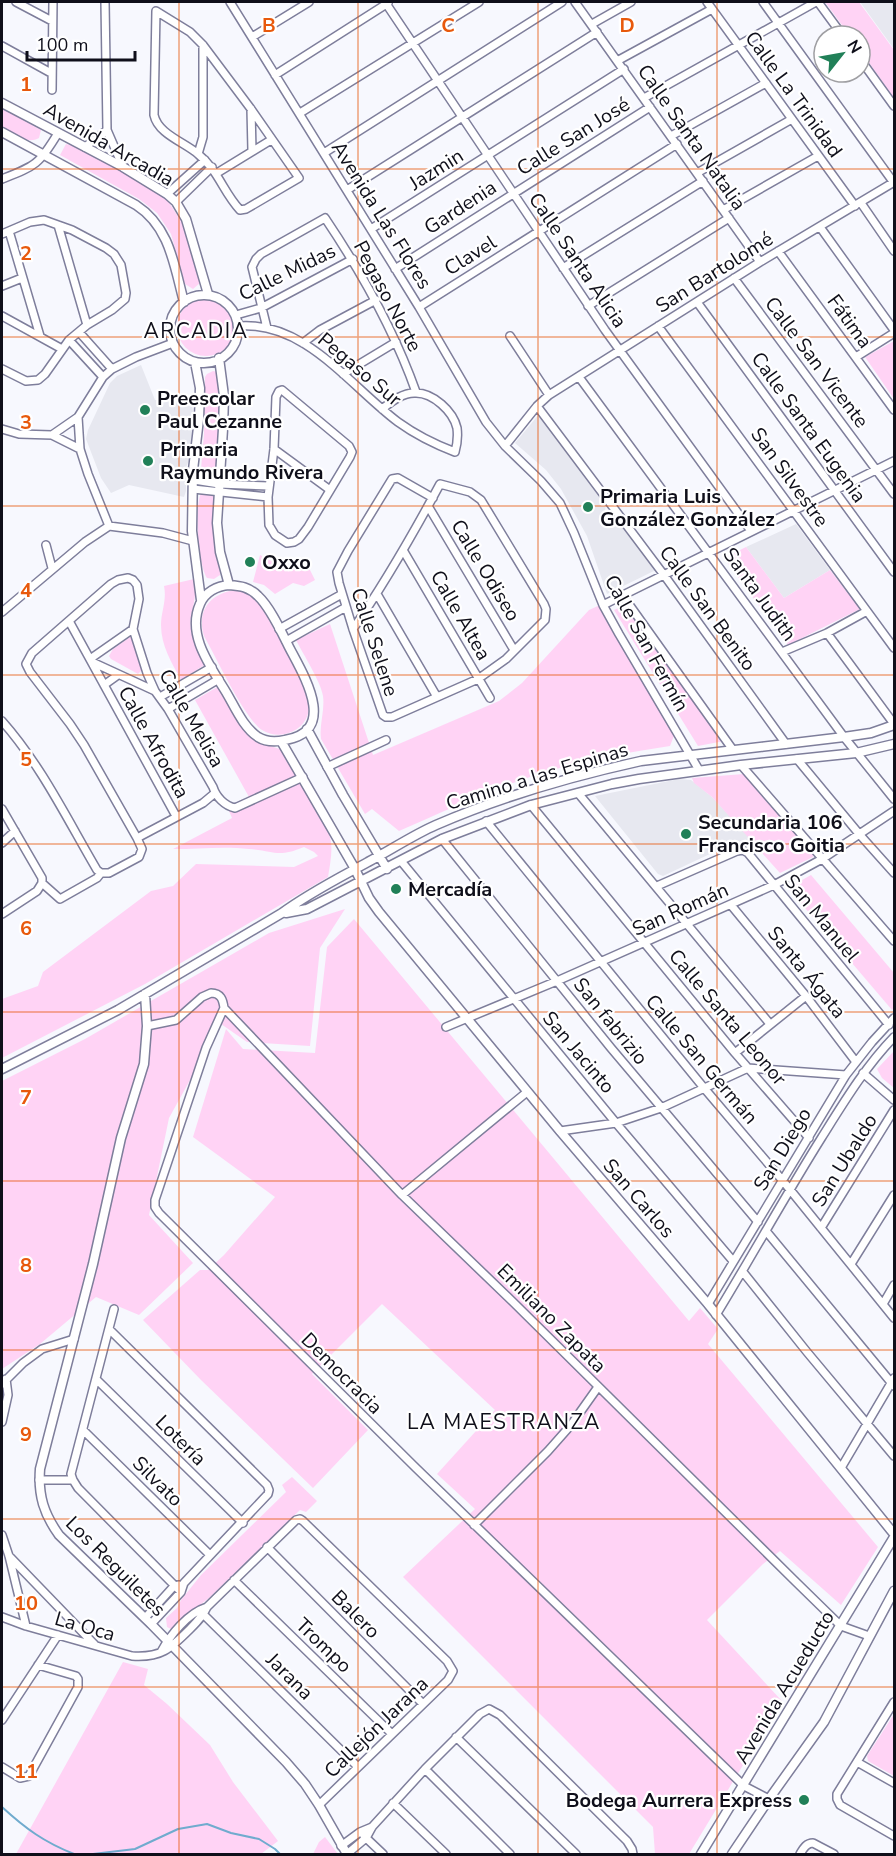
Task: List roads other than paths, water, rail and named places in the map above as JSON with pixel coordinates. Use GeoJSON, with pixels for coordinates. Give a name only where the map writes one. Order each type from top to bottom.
{"type":"FeatureCollection","features":[{"type":"Feature","properties":{"kind":"street"},"geometry":{"type":"LineString","coordinates":[[16,2],[52,21]]}},
{"type":"Feature","properties":{"kind":"street"},"geometry":{"type":"LineString","coordinates":[[52,90],[53,2]]}},
{"type":"Feature","properties":{"kind":"street"},"geometry":{"type":"LineString","coordinates":[[105,2],[107,130],[123,167]]}},
{"type":"Feature","properties":{"kind":"street","name":"Avenida Las Flores"},"geometry":{"type":"LineString","coordinates":[[230,2],[348,190],[486,422],[505,446]]}},
{"type":"Feature","properties":{"kind":"street"},"geometry":{"type":"LineString","coordinates":[[252,37],[309,2]]}},
{"type":"Feature","properties":{"kind":"street"},"geometry":{"type":"LineString","coordinates":[[275,75],[387,2]]}},
{"type":"Feature","properties":{"kind":"street","name":"Calle Santa Alicia"},"geometry":{"type":"LineString","coordinates":[[387,2],[588,306],[751,531]]}},
{"type":"Feature","properties":{"kind":"street"},"geometry":{"type":"LineString","coordinates":[[300,113],[479,2]]}},
{"type":"Feature","properties":{"kind":"street"},"geometry":{"type":"LineString","coordinates":[[324,153],[562,2]]}},
{"type":"Feature","properties":{"kind":"street","name":"Calle Santa Natalia"},"geometry":{"type":"LineString","coordinates":[[576,2],[760,262]]}},
{"type":"Feature","properties":{"kind":"street"},"geometry":{"type":"LineString","coordinates":[[592,24],[632,2]]}},
{"type":"Feature","properties":{"kind":"street","name":"Calle La Trinidad"},"geometry":{"type":"LineString","coordinates":[[707,2],[818,156],[894,251]]}},
{"type":"Feature","properties":{"kind":"street"},"geometry":{"type":"LineString","coordinates":[[763,2],[894,183]]}},
{"type":"Feature","properties":{"kind":"street"},"geometry":{"type":"LineString","coordinates":[[817,2],[834,24]]}},
{"type":"Feature","properties":{"kind":"street","name":"Calle San José"},"geometry":{"type":"LineString","coordinates":[[644,98],[817,2]]}},
{"type":"Feature","properties":{"kind":"street"},"geometry":{"type":"LineString","coordinates":[[617,61],[712,9]]}},
{"type":"Feature","properties":{"kind":"street"},"geometry":{"type":"LineString","coordinates":[[156,11],[190,32],[203,45],[251,108],[299,178],[242,210],[238,208],[205,160],[164,130],[155,118],[156,11]]}},
{"type":"Feature","properties":{"kind":"street"},"geometry":{"type":"LineString","coordinates":[[348,190],[597,32]]}},
{"type":"Feature","properties":{"kind":"street"},"geometry":{"type":"LineString","coordinates":[[198,154],[203,137],[203,45]]}},
{"type":"Feature","properties":{"kind":"street"},"geometry":{"type":"LineString","coordinates":[[2,46],[51,73]]}},
{"type":"Feature","properties":{"kind":"street","name":"Jazmin"},"geometry":{"type":"LineString","coordinates":[[370,229],[624,69]]}},
{"type":"Feature","properties":{"kind":"street"},"geometry":{"type":"LineString","coordinates":[[872,76],[894,106]]}},
{"type":"Feature","properties":{"kind":"street"},"geometry":{"type":"LineString","coordinates":[[671,136],[766,83]]}},
{"type":"Feature","properties":{"kind":"street","name":"Avenida Arcadia"},"geometry":{"type":"LineString","coordinates":[[2,103],[123,167],[176,202],[190,231],[208,294]]}},
{"type":"Feature","properties":{"kind":"street","name":"Calle San José"},"geometry":{"type":"LineString","coordinates":[[513,193],[650,106]]}},
{"type":"Feature","properties":{"kind":"street"},"geometry":{"type":"LineString","coordinates":[[251,108],[252,151]]}},
{"type":"Feature","properties":{"kind":"street"},"geometry":{"type":"LineString","coordinates":[[697,173],[792,119]]}},
{"type":"Feature","properties":{"kind":"street"},"geometry":{"type":"LineString","coordinates":[[85,147],[107,130]]}},
{"type":"Feature","properties":{"kind":"street","name":"Avenida Arcadia"},"geometry":{"type":"LineString","coordinates":[[2,132],[150,216],[166,237],[184,302]]}},
{"type":"Feature","properties":{"kind":"street"},"geometry":{"type":"LineString","coordinates":[[2,179],[32,166],[45,155],[58,133]]}},
{"type":"Feature","properties":{"kind":"street"},"geometry":{"type":"LineString","coordinates":[[176,202],[214,170],[271,140]]}},
{"type":"Feature","properties":{"kind":"street","name":"Clavel"},"geometry":{"type":"LineString","coordinates":[[419,307],[676,144]]}},
{"type":"Feature","properties":{"kind":"street"},"geometry":{"type":"LineString","coordinates":[[723,210],[818,156]]}},
{"type":"Feature","properties":{"kind":"street"},"geometry":{"type":"LineString","coordinates":[[167,194],[205,160]]}},
{"type":"Feature","properties":{"kind":"street"},"geometry":{"type":"LineString","coordinates":[[563,268],[703,181]]}},
{"type":"Feature","properties":{"kind":"street","name":"San Bartolomé"},"geometry":{"type":"LineString","coordinates":[[505,446],[537,406],[549,395],[760,262],[894,183]]}},
{"type":"Feature","properties":{"kind":"street","name":"Gardenia"},"geometry":{"type":"LineString","coordinates":[[395,269],[513,193]]}},
{"type":"Feature","properties":{"kind":"street","name":"Pegaso Norte"},"geometry":{"type":"LineString","coordinates":[[261,308],[252,267],[256,259],[325,218],[376,300],[416,393]]}},
{"type":"Feature","properties":{"kind":"street"},"geometry":{"type":"LineString","coordinates":[[588,306],[729,218]]}},
{"type":"Feature","properties":{"kind":"street"},"geometry":{"type":"LineString","coordinates":[[2,369],[26,381],[38,380],[45,374],[69,340],[125,298],[121,265],[114,254],[106,248],[44,220],[37,220],[5,232],[40,336]]}},
{"type":"Feature","properties":{"kind":"street"},"geometry":{"type":"LineString","coordinates":[[58,225],[87,325]]}},
{"type":"Feature","properties":{"kind":"street"},"geometry":{"type":"LineString","coordinates":[[820,227],[894,332],[856,357]]}},
{"type":"Feature","properties":{"kind":"street","name":"Fátima"},"geometry":{"type":"LineString","coordinates":[[778,251],[894,410]]}},
{"type":"Feature","properties":{"kind":"street","name":"Calle Midas"},"geometry":{"type":"LineString","coordinates":[[236,315],[261,308],[352,259]]}},
{"type":"Feature","properties":{"kind":"street"},"geometry":{"type":"LineString","coordinates":[[2,286],[22,278]]}},
{"type":"Feature","properties":{"kind":"street","name":"Calle San Vicente"},"geometry":{"type":"LineString","coordinates":[[734,278],[894,494]]}},
{"type":"Feature","properties":{"kind":"street"},"geometry":{"type":"LineString","coordinates":[[208,294],[222,300],[236,315],[239,326],[230,349],[219,358],[205,363],[195,362],[179,352],[172,344],[170,334],[172,320],[184,302],[192,297],[208,294]]}},
{"type":"Feature","properties":{"kind":"street"},"geometry":{"type":"LineString","coordinates":[[303,343],[320,330],[376,300]]}},
{"type":"Feature","properties":{"kind":"street","name":"Calle Santa Eugenia"},"geometry":{"type":"LineString","coordinates":[[697,302],[894,572]]}},
{"type":"Feature","properties":{"kind":"street"},"geometry":{"type":"LineString","coordinates":[[261,308],[267,328]]}},
{"type":"Feature","properties":{"kind":"street"},"geometry":{"type":"LineString","coordinates":[[2,316],[62,349]]}},
{"type":"Feature","properties":{"kind":"street","name":"Pegaso Sur"},"geometry":{"type":"LineString","coordinates":[[239,326],[267,328],[303,343],[412,432],[431,443],[455,452],[457,430],[450,414],[436,400],[416,393]]}},
{"type":"Feature","properties":{"kind":"street","name":"San Silvestre"},"geometry":{"type":"LineString","coordinates":[[658,326],[894,648]]}},
{"type":"Feature","properties":{"kind":"street"},"geometry":{"type":"LineString","coordinates":[[78,332],[112,369]]}},
{"type":"Feature","properties":{"kind":"street"},"geometry":{"type":"LineString","coordinates":[[510,336],[549,395]]}},
{"type":"Feature","properties":{"kind":"street"},"geometry":{"type":"LineString","coordinates":[[69,340],[103,377]]}},
{"type":"Feature","properties":{"kind":"street"},"geometry":{"type":"LineString","coordinates":[[342,374],[396,342]]}},
{"type":"Feature","properties":{"kind":"street"},"geometry":{"type":"LineString","coordinates":[[52,435],[78,417],[103,377],[112,369],[136,357],[172,344]]}},
{"type":"Feature","properties":{"kind":"street"},"geometry":{"type":"LineString","coordinates":[[219,358],[224,396],[224,429],[217,523],[229,585]]}},
{"type":"Feature","properties":{"kind":"street"},"geometry":{"type":"LineString","coordinates":[[195,362],[200,388],[193,485],[193,541],[201,600],[195,631],[212,667],[253,733],[260,738],[281,741],[291,739],[308,729],[313,712],[312,694],[286,641],[259,596],[243,586],[229,585],[216,588],[201,600]]}},
{"type":"Feature","properties":{"kind":"street","name":"Santa Judith"},"geometry":{"type":"LineString","coordinates":[[579,377],[844,737],[894,799]]}},
{"type":"Feature","properties":{"kind":"street"},"geometry":{"type":"LineString","coordinates":[[282,390],[351,448],[350,457],[308,527],[299,539],[292,543],[279,538],[269,525],[269,486],[274,449],[276,397],[282,390]]}},
{"type":"Feature","properties":{"kind":"street"},"geometry":{"type":"LineString","coordinates":[[382,409],[398,397],[416,393]]}},
{"type":"Feature","properties":{"kind":"street","name":"Calle San Benito"},"geometry":{"type":"LineString","coordinates":[[537,406],[664,575],[786,744]]}},
{"type":"Feature","properties":{"kind":"street"},"geometry":{"type":"LineString","coordinates":[[78,417],[80,448],[109,526]]}},
{"type":"Feature","properties":{"kind":"street"},"geometry":{"type":"LineString","coordinates":[[2,429],[19,434],[52,435],[80,448]]}},
{"type":"Feature","properties":{"kind":"street","name":"Calle San Fermín"},"geometry":{"type":"LineString","coordinates":[[505,446],[546,485],[560,503],[603,605],[699,770]]}},
{"type":"Feature","properties":{"kind":"street"},"geometry":{"type":"LineString","coordinates":[[274,449],[330,490]]}},
{"type":"Feature","properties":{"kind":"street"},"geometry":{"type":"LineString","coordinates":[[603,605],[894,461]]}},
{"type":"Feature","properties":{"kind":"street","name":"Calle Selene"},"geometry":{"type":"LineString","coordinates":[[398,478],[433,498],[440,484],[470,492],[481,500],[544,603],[545,620],[496,667],[478,678],[437,698],[392,717],[386,717],[383,715],[352,629],[337,577],[339,567],[392,479],[398,478]]}},
{"type":"Feature","properties":{"kind":"street"},"geometry":{"type":"LineString","coordinates":[[193,485],[268,497]]}},
{"type":"Feature","properties":{"kind":"street"},"geometry":{"type":"LineString","coordinates":[[219,488],[269,486]]}},
{"type":"Feature","properties":{"kind":"street"},"geometry":{"type":"LineString","coordinates":[[352,629],[377,594],[433,498]]}},
{"type":"Feature","properties":{"kind":"street","name":"Calle Odiseo"},"geometry":{"type":"LineString","coordinates":[[428,506],[514,650]]}},
{"type":"Feature","properties":{"kind":"street"},"geometry":{"type":"LineString","coordinates":[[2,612],[52,568],[109,526],[163,533],[193,541]]}},
{"type":"Feature","properties":{"kind":"street"},"geometry":{"type":"LineString","coordinates":[[46,545],[52,568]]}},
{"type":"Feature","properties":{"kind":"street","name":"Calle Altea"},"geometry":{"type":"LineString","coordinates":[[403,550],[490,698]]}},
{"type":"Feature","properties":{"kind":"street","name":"Calle Melisa"},"geometry":{"type":"LineString","coordinates":[[129,578],[137,585],[139,591],[133,629],[144,667],[215,793],[137,837],[84,745],[26,664],[32,652],[69,621],[118,580],[129,578]]}},
{"type":"Feature","properties":{"kind":"street"},"geometry":{"type":"LineString","coordinates":[[279,629],[342,594]]}},
{"type":"Feature","properties":{"kind":"street"},"geometry":{"type":"LineString","coordinates":[[377,594],[437,698]]}},
{"type":"Feature","properties":{"kind":"street"},"geometry":{"type":"LineString","coordinates":[[623,596],[733,750]]}},
{"type":"Feature","properties":{"kind":"street"},"geometry":{"type":"LineString","coordinates":[[286,641],[346,607]]}},
{"type":"Feature","properties":{"kind":"street"},"geometry":{"type":"LineString","coordinates":[[782,652],[827,633],[867,611]]}},
{"type":"Feature","properties":{"kind":"street","name":"Calle Afrodita"},"geometry":{"type":"LineString","coordinates":[[69,621],[176,816]]}},
{"type":"Feature","properties":{"kind":"street"},"geometry":{"type":"LineString","coordinates":[[133,629],[91,660],[158,694],[212,667]]}},
{"type":"Feature","properties":{"kind":"street"},"geometry":{"type":"LineString","coordinates":[[827,633],[894,725]]}},
{"type":"Feature","properties":{"kind":"street","name":"Calle Afrodita"},"geometry":{"type":"LineString","coordinates":[[104,685],[118,675]]}},
{"type":"Feature","properties":{"kind":"street"},"geometry":{"type":"LineString","coordinates":[[168,709],[219,679]]}},
{"type":"Feature","properties":{"kind":"street"},"geometry":{"type":"LineString","coordinates":[[2,721],[33,762],[99,872],[97,878],[60,899],[42,883],[42,879],[2,809]]}},
{"type":"Feature","properties":{"kind":"street","name":"Camino a las Espinas"},"geometry":{"type":"LineString","coordinates":[[2,1070],[74,1034],[145,994],[302,899],[436,825],[513,797],[612,767],[691,754],[872,733],[894,725]]}},
{"type":"Feature","properties":{"kind":"street"},"geometry":{"type":"LineString","coordinates":[[308,729],[327,767],[387,869]]}},
{"type":"Feature","properties":{"kind":"street"},"geometry":{"type":"LineString","coordinates":[[327,767],[386,740]]}},
{"type":"Feature","properties":{"kind":"street"},"geometry":{"type":"LineString","coordinates":[[281,741],[361,882]]}},
{"type":"Feature","properties":{"kind":"street","name":"Camino a las Espinas"},"geometry":{"type":"LineString","coordinates":[[282,913],[307,909],[387,869],[442,838],[531,805],[612,784],[699,770],[856,753],[894,744]]}},
{"type":"Feature","properties":{"kind":"street"},"geometry":{"type":"LineString","coordinates":[[797,759],[894,873]]}},
{"type":"Feature","properties":{"kind":"street"},"geometry":{"type":"LineString","coordinates":[[741,765],[894,941]]}},
{"type":"Feature","properties":{"kind":"street"},"geometry":{"type":"LineString","coordinates":[[215,793],[225,804],[235,808],[303,777]]}},
{"type":"Feature","properties":{"kind":"street"},"geometry":{"type":"LineString","coordinates":[[578,793],[770,1024]]}},
{"type":"Feature","properties":{"kind":"street","name":"Calle Santa Leonor"},"geometry":{"type":"LineString","coordinates":[[531,805],[735,1053],[809,1138]]}},
{"type":"Feature","properties":{"kind":"street","name":"San Román"},"geometry":{"type":"LineString","coordinates":[[446,1027],[557,981],[774,885],[822,859],[894,811]]}},
{"type":"Feature","properties":{"kind":"street","name":"Calle San Germán"},"geometry":{"type":"LineString","coordinates":[[486,821],[894,1318]]}},
{"type":"Feature","properties":{"kind":"street"},"geometry":{"type":"LineString","coordinates":[[2,843],[15,831]]}},
{"type":"Feature","properties":{"kind":"street"},"geometry":{"type":"LineString","coordinates":[[99,872],[109,873],[139,857],[142,849],[137,837]]}},
{"type":"Feature","properties":{"kind":"street","name":"San fabrizio"},"geometry":{"type":"LineString","coordinates":[[442,838],[661,1108],[758,1222]]}},
{"type":"Feature","properties":{"kind":"street","name":"San Manuel"},"geometry":{"type":"LineString","coordinates":[[657,886],[737,851],[743,850],[748,853],[888,1025]]}},
{"type":"Feature","properties":{"kind":"street","name":"San Jacinto"},"geometry":{"type":"LineString","coordinates":[[401,861],[616,1123],[733,1261]]}},
{"type":"Feature","properties":{"kind":"street","name":"San Carlos"},"geometry":{"type":"LineString","coordinates":[[361,882],[379,912],[560,1131],[708,1304],[894,1535]]}},
{"type":"Feature","properties":{"kind":"street"},"geometry":{"type":"LineString","coordinates":[[2,914],[37,891],[42,883]]}},
{"type":"Feature","properties":{"kind":"street","name":"Santa Ágata"},"geometry":{"type":"LineString","coordinates":[[731,905],[806,996],[856,1062]]}},
{"type":"Feature","properties":{"kind":"street","name":"Emiliano Zapata"},"geometry":{"type":"LineString","coordinates":[[147,1026],[176,1020],[202,997],[211,993],[219,995],[224,1008],[402,1195],[841,1626],[869,1636]]}},
{"type":"Feature","properties":{"kind":"street","name":"Los Reguiletes"},"geometry":{"type":"LineString","coordinates":[[145,994],[147,1026],[144,1064],[121,1138],[108,1202],[47,1441],[39,1488],[44,1508],[59,1535],[148,1621],[286,1762],[319,1805],[347,1854]]}},
{"type":"Feature","properties":{"kind":"street"},"geometry":{"type":"LineString","coordinates":[[735,1053],[806,996]]}},
{"type":"Feature","properties":{"kind":"street","name":"Democracia"},"geometry":{"type":"LineString","coordinates":[[224,1008],[197,1074],[155,1200],[155,1207],[159,1213],[474,1525],[744,1786],[769,1799]]}},
{"type":"Feature","properties":{"kind":"street","name":"San Diego"},"geometry":{"type":"LineString","coordinates":[[708,1304],[846,1075],[894,1018]]}},
{"type":"Feature","properties":{"kind":"street","name":"San Diego"},"geometry":{"type":"LineString","coordinates":[[716,1316],[790,1190],[863,1073],[894,1037]]}},
{"type":"Feature","properties":{"kind":"street"},"geometry":{"type":"LineString","coordinates":[[560,1131],[616,1123],[661,1108],[748,1068],[846,1075]]}},
{"type":"Feature","properties":{"kind":"street"},"geometry":{"type":"LineString","coordinates":[[863,1073],[894,1100]]}},
{"type":"Feature","properties":{"kind":"street"},"geometry":{"type":"LineString","coordinates":[[402,1195],[528,1092]]}},
{"type":"Feature","properties":{"kind":"street","name":"San Ubaldo"},"geometry":{"type":"LineString","coordinates":[[821,1228],[894,1110]]}},
{"type":"Feature","properties":{"kind":"street"},"geometry":{"type":"LineString","coordinates":[[851,1264],[894,1195]]}},
{"type":"Feature","properties":{"kind":"street"},"geometry":{"type":"LineString","coordinates":[[766,1231],[894,1382],[841,1468]]}},
{"type":"Feature","properties":{"kind":"street"},"geometry":{"type":"LineString","coordinates":[[742,1272],[894,1456]]}},
{"type":"Feature","properties":{"kind":"street"},"geometry":{"type":"LineString","coordinates":[[883,1304],[894,1285]]}},
{"type":"Feature","properties":{"kind":"street"},"geometry":{"type":"LineString","coordinates":[[114,1309],[71,1474],[78,1488],[181,1592]]}},
{"type":"Feature","properties":{"kind":"street"},"geometry":{"type":"LineString","coordinates":[[109,1329],[267,1485],[268,1494],[243,1523],[184,1583],[181,1592],[148,1621]]}},
{"type":"Feature","properties":{"kind":"street"},"geometry":{"type":"LineString","coordinates":[[2,1422],[8,1395],[4,1382],[23,1363],[42,1349],[74,1338]]}},
{"type":"Feature","properties":{"kind":"street","name":"Lotería"},"geometry":{"type":"LineString","coordinates":[[97,1380],[243,1523]]}},
{"type":"Feature","properties":{"kind":"street"},"geometry":{"type":"LineString","coordinates":[[474,1525],[548,1451],[571,1425],[598,1387]]}},
{"type":"Feature","properties":{"kind":"street","name":"Silvato"},"geometry":{"type":"LineString","coordinates":[[83,1430],[210,1555]]}},
{"type":"Feature","properties":{"kind":"street"},"geometry":{"type":"LineString","coordinates":[[39,1480],[73,1480]]}},
{"type":"Feature","properties":{"kind":"street","name":"Callejón Jarana"},"geometry":{"type":"LineString","coordinates":[[267,1548],[296,1520],[300,1519],[447,1661],[453,1671],[448,1680],[319,1805]]}},
{"type":"Feature","properties":{"kind":"street"},"geometry":{"type":"LineString","coordinates":[[2,1535],[26,1626]]}},
{"type":"Feature","properties":{"kind":"street","name":"Avenida Acueducto"},"geometry":{"type":"LineString","coordinates":[[701,1854],[894,1535]]}},
{"type":"Feature","properties":{"kind":"street"},"geometry":{"type":"LineString","coordinates":[[170,1644],[267,1548]]}},
{"type":"Feature","properties":{"kind":"street","name":"Balero"},"geometry":{"type":"LineString","coordinates":[[267,1548],[423,1704]]}},
{"type":"Feature","properties":{"kind":"street"},"geometry":{"type":"LineString","coordinates":[[9,1556],[95,1645]]}},
{"type":"Feature","properties":{"kind":"street","name":"Trompo"},"geometry":{"type":"LineString","coordinates":[[234,1580],[392,1734]]}},
{"type":"Feature","properties":{"kind":"street"},"geometry":{"type":"LineString","coordinates":[[148,1621],[174,1586],[184,1583]]}},
{"type":"Feature","properties":{"kind":"street"},"geometry":{"type":"LineString","coordinates":[[732,1854],[824,1722],[894,1591]]}},
{"type":"Feature","properties":{"kind":"street","name":"Jarana"},"geometry":{"type":"LineString","coordinates":[[201,1612],[358,1767]]}},
{"type":"Feature","properties":{"kind":"street","name":"La Oca"},"geometry":{"type":"LineString","coordinates":[[2,1617],[132,1656],[153,1655],[161,1652],[170,1644]]}},
{"type":"Feature","properties":{"kind":"street"},"geometry":{"type":"LineString","coordinates":[[2,1720],[58,1635]]}},
{"type":"Feature","properties":{"kind":"street"},"geometry":{"type":"LineString","coordinates":[[2,1767],[20,1778],[29,1776],[78,1687],[76,1676],[38,1665]]}},
{"type":"Feature","properties":{"kind":"street"},"geometry":{"type":"LineString","coordinates":[[894,1702],[837,1794],[840,1805],[894,1836]]}},
{"type":"Feature","properties":{"kind":"street"},"geometry":{"type":"LineString","coordinates":[[347,1854],[366,1838],[372,1827],[393,1803],[456,1737],[480,1714],[489,1709],[495,1711],[627,1841],[633,1854]]}},
{"type":"Feature","properties":{"kind":"street"},"geometry":{"type":"LineString","coordinates":[[456,1737],[576,1854]]}},
{"type":"Feature","properties":{"kind":"street"},"geometry":{"type":"LineString","coordinates":[[857,1762],[894,1783]]}},
{"type":"Feature","properties":{"kind":"street"},"geometry":{"type":"LineString","coordinates":[[425,1769],[510,1854]]}},
{"type":"Feature","properties":{"kind":"street"},"geometry":{"type":"LineString","coordinates":[[393,1803],[446,1854]]}},
{"type":"Feature","properties":{"kind":"street"},"geometry":{"type":"LineString","coordinates":[[341,1846],[360,1832],[372,1827]]}},
{"type":"Feature","properties":{"kind":"street"},"geometry":{"type":"LineString","coordinates":[[360,1832],[382,1854]]}},
{"type":"Feature","properties":{"kind":"street"},"geometry":{"type":"LineString","coordinates":[[800,1854],[810,1843],[834,1854]]}},
{"type":"Feature","properties":{"kind":"waterway"},"geometry":{"type":"LineString","coordinates":[[2,1807],[36,1834],[53,1845],[74,1854]]}},
{"type":"Feature","properties":{"kind":"waterway"},"geometry":{"type":"LineString","coordinates":[[93,1854],[135,1849],[178,1829],[207,1824],[231,1833],[259,1839],[280,1854]]}},
{"type":"Feature","properties":{"kind":"place","name":"Preescolar Paul Cezanne"},"geometry":{"type":"Point","coordinates":[145,410]}},
{"type":"Feature","properties":{"kind":"place","name":"Primaria Raymundo Rivera"},"geometry":{"type":"Point","coordinates":[148,461]}},
{"type":"Feature","properties":{"kind":"place","name":"Primaria Luis González González"},"geometry":{"type":"Point","coordinates":[588,507]}},
{"type":"Feature","properties":{"kind":"place","name":"Oxxo"},"geometry":{"type":"Point","coordinates":[250,562]}},
{"type":"Feature","properties":{"kind":"place","name":"Secundaria 106 Francisco Goitia"},"geometry":{"type":"Point","coordinates":[686,834]}},
{"type":"Feature","properties":{"kind":"place","name":"Mercadía"},"geometry":{"type":"Point","coordinates":[396,889]}},
{"type":"Feature","properties":{"kind":"place","name":"Bodega Aurrera Express"},"geometry":{"type":"Point","coordinates":[804,1800]}},
{"type":"Feature","properties":{"kind":"district","name":"ARCADIA"},"geometry":{"type":"Point","coordinates":[196,331]}},
{"type":"Feature","properties":{"kind":"district","name":"LA MAESTRANZA"},"geometry":{"type":"Point","coordinates":[504,1422]}}]}
